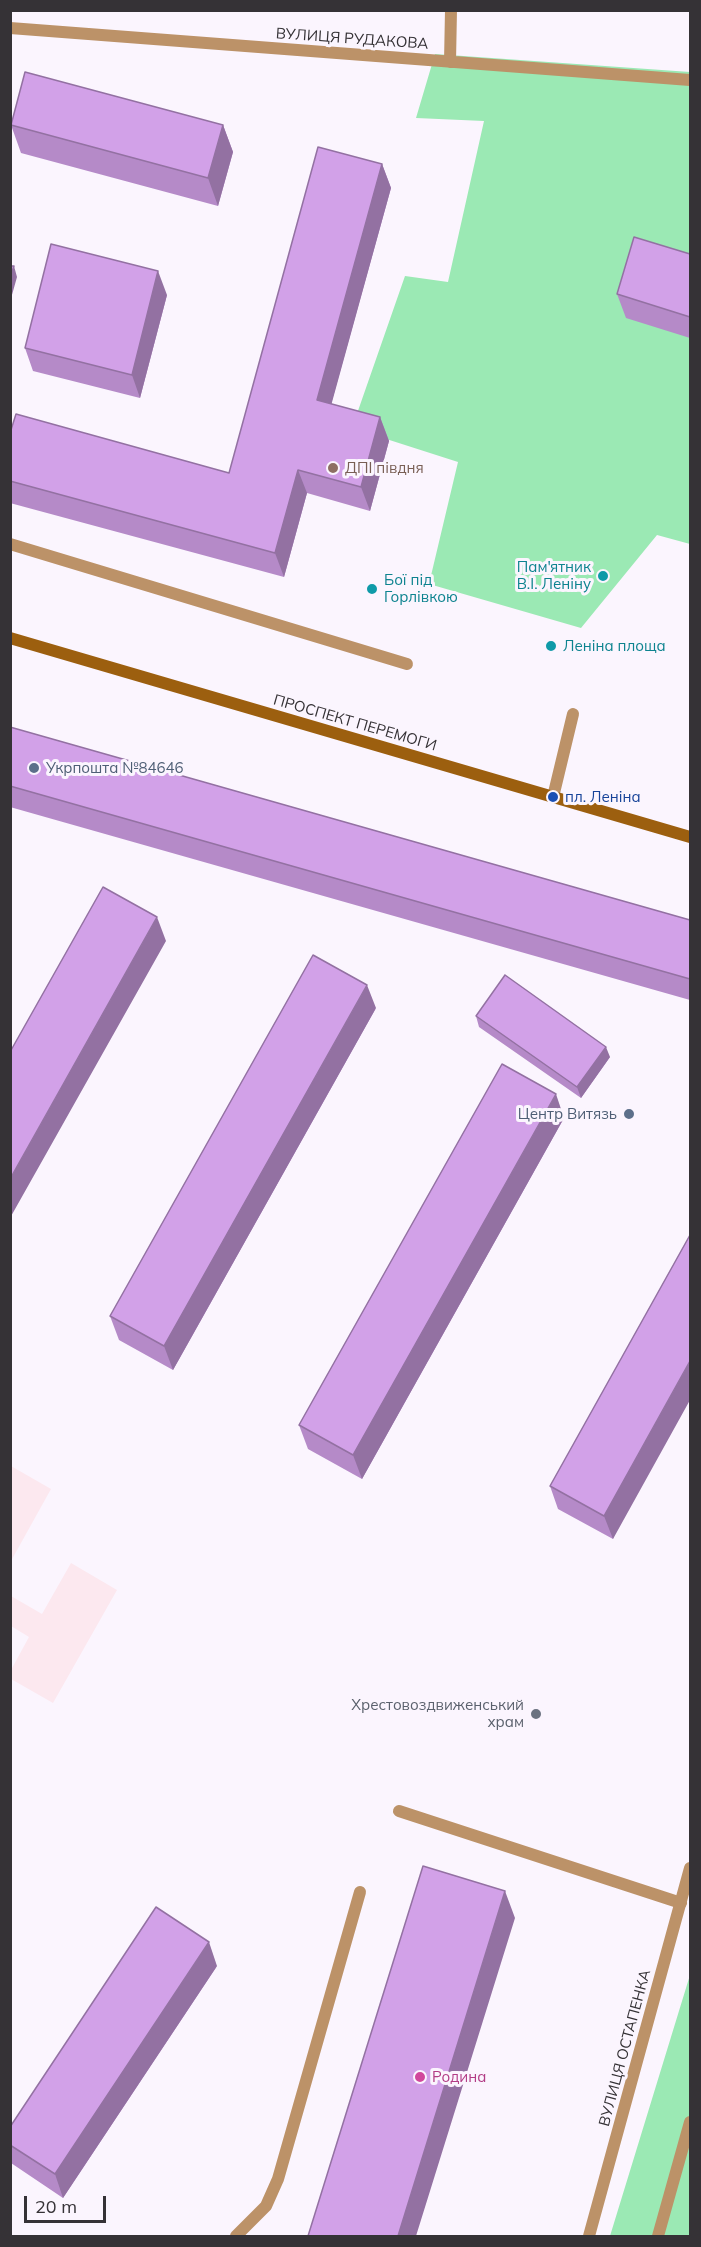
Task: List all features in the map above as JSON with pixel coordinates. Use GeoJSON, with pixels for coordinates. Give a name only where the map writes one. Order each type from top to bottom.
{"type":"FeatureCollection","features":[{"type":"Feature","properties":{"kind":"main road","name":"ПРОСПЕКТ ПЕРЕМОГИ"},"geometry":{"type":"LineString","coordinates":[[10,638],[690,837]]}},
{"type":"Feature","properties":{"kind":"street"},"geometry":{"type":"LineString","coordinates":[[450,62],[451,10]]}},
{"type":"Feature","properties":{"kind":"street","name":"ВУЛИЦЯ РУДАКОВА"},"geometry":{"type":"LineString","coordinates":[[10,28],[690,80]]}},
{"type":"Feature","properties":{"kind":"street"},"geometry":{"type":"LineString","coordinates":[[10,544],[408,664]]}},
{"type":"Feature","properties":{"kind":"street"},"geometry":{"type":"LineString","coordinates":[[553,797],[573,714]]}},
{"type":"Feature","properties":{"kind":"street"},"geometry":{"type":"LineString","coordinates":[[399,1811],[681,1903]]}},
{"type":"Feature","properties":{"kind":"street","name":"ВУЛИЦЯ ОСТАПЕНКА"},"geometry":{"type":"LineString","coordinates":[[589,2236],[690,1868]]}},
{"type":"Feature","properties":{"kind":"street"},"geometry":{"type":"LineString","coordinates":[[236,2236],[266,2206],[278,2179],[360,1892]]}},
{"type":"Feature","properties":{"kind":"street"},"geometry":{"type":"LineString","coordinates":[[658,2236],[690,2122]]}},
{"type":"Feature","properties":{"kind":"shaded area"},"geometry":{"type":"Polygon","coordinates":[[[11,1466],[51,1489],[11,1561],[11,1466]]]}},
{"type":"Feature","properties":{"kind":"shaded area"},"geometry":{"type":"Polygon","coordinates":[[[71,1563],[117,1590],[53,1703],[11,1679],[11,1670],[29,1637],[11,1626],[11,1596],[42,1614],[71,1563]]]}},
{"type":"Feature","properties":{"kind":"green space"},"geometry":{"type":"Polygon","coordinates":[[[435,54],[690,72],[690,544],[657,535],[581,628],[429,584],[458,462],[352,428],[405,276],[448,282],[484,121],[416,118],[435,54]]]}},
{"type":"Feature","properties":{"kind":"green space"},"geometry":{"type":"Polygon","coordinates":[[[690,1975],[690,2236],[610,2236],[690,1975]]]}},
{"type":"Feature","properties":{"kind":"building"},"geometry":{"type":"Polygon","coordinates":[[[25,72],[223,125],[208,178],[11,125],[25,72]]]}},
{"type":"Feature","properties":{"kind":"building"},"geometry":{"type":"Polygon","coordinates":[[[318,147],[382,164],[317,400],[380,417],[361,487],[298,470],[275,553],[10,481],[10,433],[16,414],[229,473],[318,147]]]}},
{"type":"Feature","properties":{"kind":"building"},"geometry":{"type":"Polygon","coordinates":[[[634,237],[690,254],[690,317],[617,294],[634,237]]]}},
{"type":"Feature","properties":{"kind":"building"},"geometry":{"type":"Polygon","coordinates":[[[51,244],[158,271],[132,375],[25,348],[51,244]]]}},
{"type":"Feature","properties":{"kind":"building"},"geometry":{"type":"Polygon","coordinates":[[[10,727],[690,920],[690,979],[10,786],[10,727]]]}},
{"type":"Feature","properties":{"kind":"building"},"geometry":{"type":"Polygon","coordinates":[[[103,887],[157,917],[10,1179],[10,1052],[103,887]]]}},
{"type":"Feature","properties":{"kind":"building"},"geometry":{"type":"Polygon","coordinates":[[[313,955],[367,985],[164,1346],[110,1316],[313,955]]]}},
{"type":"Feature","properties":{"kind":"building"},"geometry":{"type":"Polygon","coordinates":[[[505,975],[606,1047],[577,1087],[476,1016],[505,975]]]}},
{"type":"Feature","properties":{"kind":"building"},"geometry":{"type":"Polygon","coordinates":[[[502,1064],[556,1094],[353,1455],[299,1425],[502,1064]]]}},
{"type":"Feature","properties":{"kind":"building"},"geometry":{"type":"Polygon","coordinates":[[[690,1235],[690,1361],[604,1516],[550,1486],[690,1235]]]}},
{"type":"Feature","properties":{"kind":"building","name":"Родина"},"geometry":{"type":"Polygon","coordinates":[[[423,1866],[505,1891],[398,2236],[308,2236],[423,1866]]]}},
{"type":"Feature","properties":{"kind":"building"},"geometry":{"type":"Polygon","coordinates":[[[156,1907],[209,1942],[55,2174],[10,2145],[10,2127],[156,1907]]]}},
{"type":"Feature","properties":{"kind":"place","name":"ДПІ півдня"},"geometry":{"type":"Point","coordinates":[333,468]}},
{"type":"Feature","properties":{"kind":"place","name":"Пам'ятник В.І. Леніну"},"geometry":{"type":"Point","coordinates":[603,576]}},
{"type":"Feature","properties":{"kind":"place","name":"Бої під Горлівкою"},"geometry":{"type":"Point","coordinates":[372,589]}},
{"type":"Feature","properties":{"kind":"place","name":"Леніна площа"},"geometry":{"type":"Point","coordinates":[551,646]}},
{"type":"Feature","properties":{"kind":"place","name":"Укрпошта №84646"},"geometry":{"type":"Point","coordinates":[34,768]}},
{"type":"Feature","properties":{"kind":"place","name":"пл. Леніна"},"geometry":{"type":"Point","coordinates":[553,797]}},
{"type":"Feature","properties":{"kind":"place","name":"Центр Витязь"},"geometry":{"type":"Point","coordinates":[629,1114]}},
{"type":"Feature","properties":{"kind":"place","name":"Хрестовоздвиженський храм"},"geometry":{"type":"Point","coordinates":[536,1714]}},
{"type":"Feature","properties":{"kind":"place","name":"Родина"},"geometry":{"type":"Point","coordinates":[420,2077]}}]}
